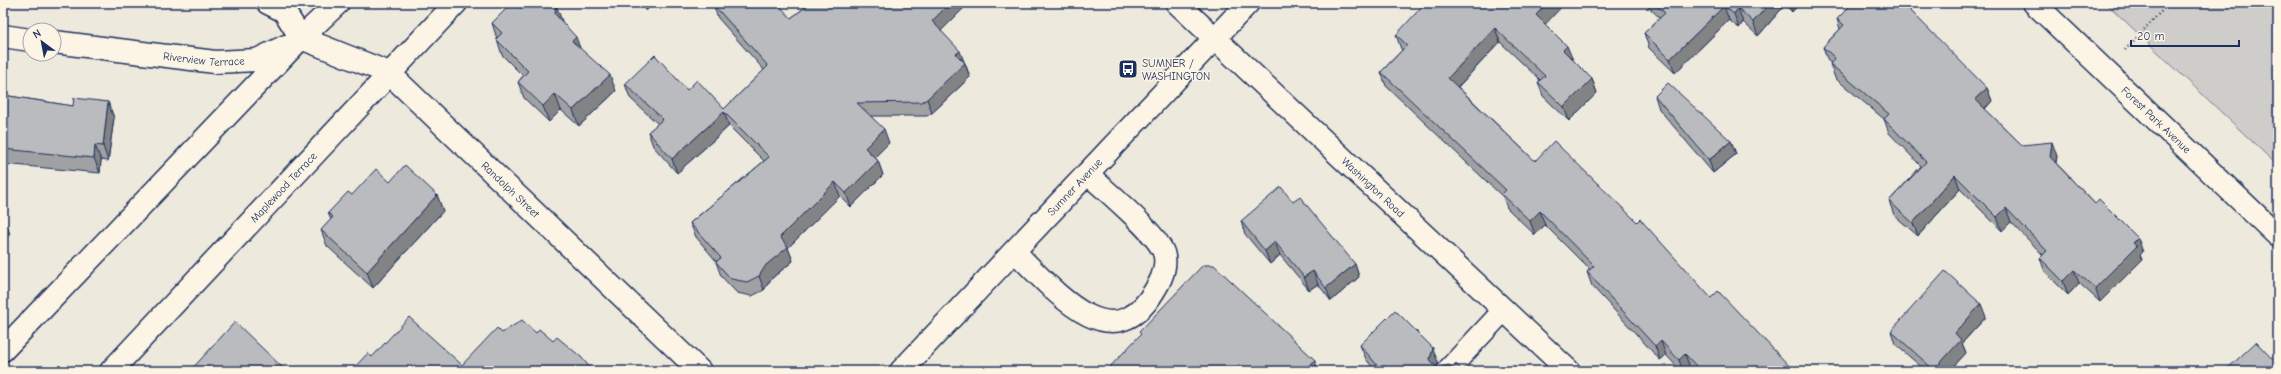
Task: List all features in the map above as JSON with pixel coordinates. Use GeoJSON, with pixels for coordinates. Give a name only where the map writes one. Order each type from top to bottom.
{"type":"FeatureCollection","features":[{"type":"Feature","properties":{"kind":"street"},"geometry":{"type":"LineString","coordinates":[[268,3],[284,11],[301,38]]}},
{"type":"Feature","properties":{"kind":"street"},"geometry":{"type":"LineString","coordinates":[[3,350],[301,38],[338,3]]}},
{"type":"Feature","properties":{"kind":"street","name":"Maplewood Terrace"},"geometry":{"type":"LineString","coordinates":[[110,371],[456,3]]}},
{"type":"Feature","properties":{"kind":"street","name":"Washington Road"},"geometry":{"type":"LineString","coordinates":[[1177,3],[1570,371]]}},
{"type":"Feature","properties":{"kind":"street","name":"Sumner Avenue"},"geometry":{"type":"LineString","coordinates":[[901,371],[1248,3]]}},
{"type":"Feature","properties":{"kind":"street","name":"Forest Park Avenue"},"geometry":{"type":"LineString","coordinates":[[2034,3],[2278,236]]}},
{"type":"Feature","properties":{"kind":"street"},"geometry":{"type":"LineString","coordinates":[[3,36],[22,39]]}},
{"type":"Feature","properties":{"kind":"street","name":"Riverview Terrace"},"geometry":{"type":"LineString","coordinates":[[62,43],[214,62],[257,60],[301,38]]}},
{"type":"Feature","properties":{"kind":"street","name":"Randolph Street"},"geometry":{"type":"LineString","coordinates":[[301,38],[389,74],[700,371]]}},
{"type":"Feature","properties":{"kind":"lane"},"geometry":{"type":"LineString","coordinates":[[1014,251],[1077,310],[1099,321],[1116,322],[1136,315],[1160,283],[1164,268],[1164,254],[1156,239],[1087,173]]}},
{"type":"Feature","properties":{"kind":"lane"},"geometry":{"type":"LineString","coordinates":[[1447,371],[1504,310]]}},
{"type":"Feature","properties":{"kind":"path"},"geometry":{"type":"LineString","coordinates":[[2105,70],[2168,3]]}},
{"type":"Feature","properties":{"kind":"shaded area"},"geometry":{"type":"Polygon","coordinates":[[[2106,3],[2278,3],[2278,166],[2106,3]]]}},
{"type":"Feature","properties":{"kind":"building"},"geometry":{"type":"Polygon","coordinates":[[[512,3],[515,3],[522,10],[529,3],[554,3],[556,5],[555,14],[576,37],[572,41],[610,75],[573,110],[555,94],[543,106],[518,82],[528,71],[496,39],[502,33],[492,23],[512,3]]]}},
{"type":"Feature","properties":{"kind":"building"},"geometry":{"type":"Polygon","coordinates":[[[777,3],[791,18],[811,3],[950,3],[932,21],[960,51],[956,54],[965,63],[922,102],[857,103],[884,129],[865,148],[878,161],[846,193],[835,182],[780,237],[788,247],[766,265],[759,276],[747,282],[731,279],[716,262],[721,258],[690,223],[769,157],[724,112],[672,159],[648,132],[663,119],[625,84],[655,55],[687,90],[697,80],[724,109],[768,66],[713,4],[777,3]]]}},
{"type":"Feature","properties":{"kind":"building"},"geometry":{"type":"Polygon","coordinates":[[[1425,3],[1429,3],[1435,9],[1440,3],[1547,3],[1536,15],[1567,46],[1563,50],[1592,79],[1564,107],[1538,82],[1545,76],[1495,28],[1448,78],[1535,161],[1554,141],[1637,222],[1640,219],[1711,298],[1718,291],[1794,371],[1701,371],[1685,354],[1679,360],[1661,341],[1655,346],[1587,272],[1594,266],[1540,211],[1530,221],[1502,194],[1506,190],[1381,72],[1407,45],[1396,35],[1425,3]]]}},
{"type":"Feature","properties":{"kind":"building"},"geometry":{"type":"Polygon","coordinates":[[[1654,3],[1770,3],[1753,22],[1738,8],[1734,14],[1724,6],[1670,59],[1644,33],[1665,13],[1654,3]]]}},
{"type":"Feature","properties":{"kind":"building"},"geometry":{"type":"Polygon","coordinates":[[[1853,3],[1903,3],[1987,88],[1975,99],[2022,145],[2052,142],[2050,157],[2095,204],[2099,199],[2138,238],[2133,243],[2137,246],[2095,288],[2074,270],[2063,281],[2040,258],[2047,251],[2006,208],[1997,217],[1955,175],[1913,223],[1889,201],[1926,162],[1884,119],[1889,114],[1830,64],[1835,58],[1823,47],[1844,25],[1837,19],[1853,3]]]}},
{"type":"Feature","properties":{"kind":"building"},"geometry":{"type":"Polygon","coordinates":[[[1668,83],[1731,141],[1709,160],[1655,96],[1668,83]]]}},
{"type":"Feature","properties":{"kind":"building"},"geometry":{"type":"Polygon","coordinates":[[[3,95],[73,106],[74,98],[108,102],[103,146],[95,145],[94,158],[3,149],[3,95]]]}},
{"type":"Feature","properties":{"kind":"building"},"geometry":{"type":"Polygon","coordinates":[[[405,165],[437,195],[367,272],[321,230],[333,217],[328,213],[348,192],[352,195],[376,169],[390,182],[405,165]]]}},
{"type":"Feature","properties":{"kind":"building"},"geometry":{"type":"Polygon","coordinates":[[[1281,187],[1293,202],[1300,197],[1355,264],[1326,288],[1313,271],[1304,277],[1275,242],[1265,251],[1241,221],[1281,187]]]}},
{"type":"Feature","properties":{"kind":"building"},"geometry":{"type":"Polygon","coordinates":[[[1203,265],[1214,265],[1315,360],[1304,371],[1106,371],[1141,334],[1139,332],[1203,265]]]}},
{"type":"Feature","properties":{"kind":"building"},"geometry":{"type":"Polygon","coordinates":[[[1945,271],[1981,304],[1955,333],[1961,340],[1934,370],[1891,331],[1945,271]]]}},
{"type":"Feature","properties":{"kind":"building"},"geometry":{"type":"Polygon","coordinates":[[[1395,310],[1433,348],[1430,359],[1434,365],[1439,368],[1449,365],[1453,368],[1456,364],[1463,371],[1382,371],[1360,345],[1395,310]]]}},
{"type":"Feature","properties":{"kind":"building"},"geometry":{"type":"Polygon","coordinates":[[[409,317],[462,365],[497,328],[502,333],[522,320],[536,333],[539,329],[553,341],[557,337],[581,357],[593,371],[351,371],[368,353],[372,357],[409,317]]]}},
{"type":"Feature","properties":{"kind":"building"},"geometry":{"type":"Polygon","coordinates":[[[235,322],[283,368],[280,371],[190,371],[235,322]]]}},
{"type":"Feature","properties":{"kind":"building"},"geometry":{"type":"Polygon","coordinates":[[[2256,342],[2278,365],[2278,371],[2225,371],[2256,342]]]}},
{"type":"Feature","properties":{"kind":"place","name":"SUMNER / WASHINGTON"},"geometry":{"type":"Point","coordinates":[1128,69]}}]}
